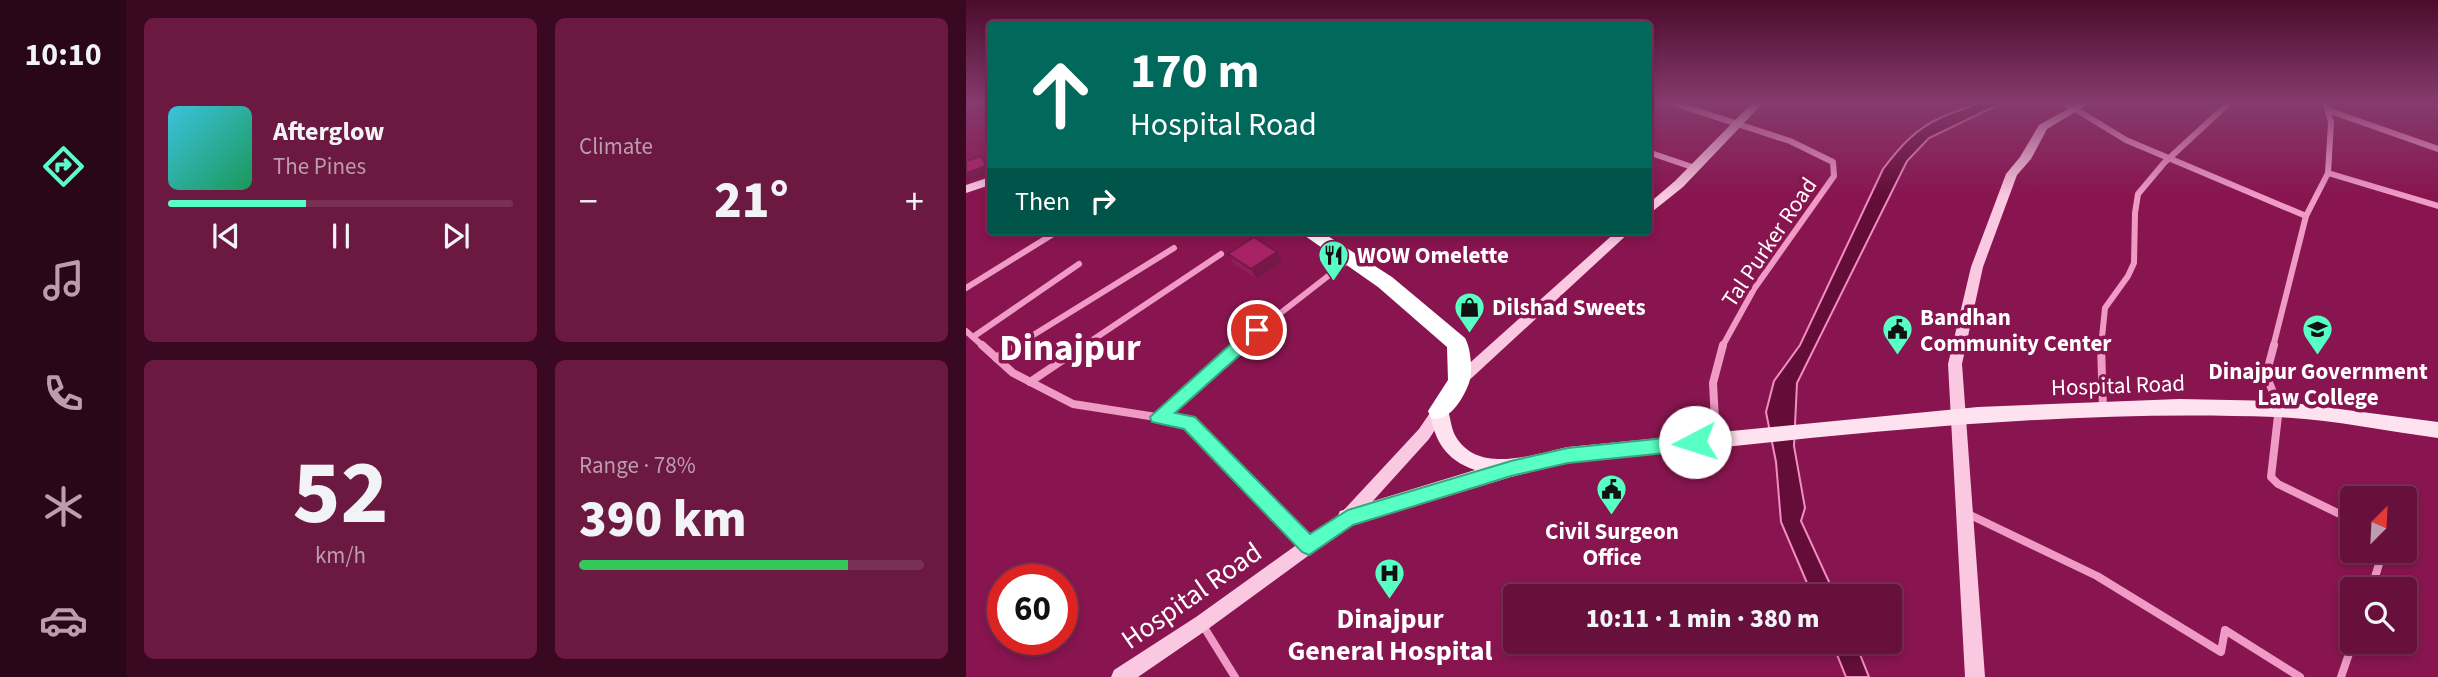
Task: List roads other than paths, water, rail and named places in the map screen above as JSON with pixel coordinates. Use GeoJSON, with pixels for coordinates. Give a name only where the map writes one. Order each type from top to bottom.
{"type":"FeatureCollection","features":[{"type":"Feature","properties":{"kind":"highway"},"geometry":{"type":"LineString","coordinates":[[1318,235],[1385,282],[1458,344],[1459,381],[1439,411]]}},
{"type":"Feature","properties":{"kind":"main road","name":"Hospital Road"},"geometry":{"type":"LineString","coordinates":[[1348,518],[1511,468],[1568,455],[1959,417],[2179,407],[2279,409],[2438,430]]}},
{"type":"Feature","properties":{"kind":"main road"},"geometry":{"type":"LineString","coordinates":[[1439,411],[1441,429],[1447,443],[1456,452],[1474,462],[1511,468]]}},
{"type":"Feature","properties":{"kind":"street"},"geometry":{"type":"LineString","coordinates":[[1652,207],[1730,133]]}},
{"type":"Feature","properties":{"kind":"street","name":"Tal Purker Road"},"geometry":{"type":"LineString","coordinates":[[1716,440],[1713,383],[1721,348],[1754,289],[1834,176],[1833,162],[1790,141],[1764,133]]}},
{"type":"Feature","properties":{"kind":"street"},"geometry":{"type":"LineString","coordinates":[[1975,677],[1955,364],[1977,267],[2003,197],[2012,174],[2041,133]]}},
{"type":"Feature","properties":{"kind":"street"},"geometry":{"type":"LineString","coordinates":[[2113,133],[2169,159],[2306,216]]}},
{"type":"Feature","properties":{"kind":"street"},"geometry":{"type":"LineString","coordinates":[[2103,410],[2102,328],[2105,308],[2126,282],[2134,264],[2137,236],[2135,205],[2141,187],[2201,133]]}},
{"type":"Feature","properties":{"kind":"street"},"geometry":{"type":"LineString","coordinates":[[2329,133],[2328,173],[2306,216],[2266,375],[2279,409],[2271,477],[2278,484],[2340,514]]}},
{"type":"Feature","properties":{"kind":"street"},"geometry":{"type":"LineString","coordinates":[[2390,133],[2438,149]]}},
{"type":"Feature","properties":{"kind":"street"},"geometry":{"type":"LineString","coordinates":[[2416,142],[2438,142]]}},
{"type":"Feature","properties":{"kind":"street"},"geometry":{"type":"LineString","coordinates":[[1652,153],[1695,168]]}},
{"type":"Feature","properties":{"kind":"street"},"geometry":{"type":"LineString","coordinates":[[2328,173],[2438,206]]}},
{"type":"Feature","properties":{"kind":"street"},"geometry":{"type":"LineString","coordinates":[[966,189],[987,182]]}},
{"type":"Feature","properties":{"kind":"street"},"geometry":{"type":"LineString","coordinates":[[966,288],[1052,235]]}},
{"type":"Feature","properties":{"kind":"street"},"geometry":{"type":"LineString","coordinates":[[1459,381],[1621,235]]}},
{"type":"Feature","properties":{"kind":"street"},"geometry":{"type":"LineString","coordinates":[[996,358],[1174,248]]}},
{"type":"Feature","properties":{"kind":"street"},"geometry":{"type":"LineString","coordinates":[[1030,382],[1221,254]]}},
{"type":"Feature","properties":{"kind":"street"},"geometry":{"type":"LineString","coordinates":[[1158,417],[1224,357],[1350,259]]}},
{"type":"Feature","properties":{"kind":"street"},"geometry":{"type":"LineString","coordinates":[[1079,264],[969,334],[1013,373],[1073,404],[1188,422],[1309,546]]}},
{"type":"Feature","properties":{"kind":"street","name":"Hospital Road"},"geometry":{"type":"LineString","coordinates":[[1121,677],[1202,623],[1348,518],[1424,434],[1439,411]]}},
{"type":"Feature","properties":{"kind":"street"},"geometry":{"type":"LineString","coordinates":[[1965,513],[2035,543],[2090,571],[2173,619],[2221,652],[2225,630],[2300,677]]}},
{"type":"Feature","properties":{"kind":"street"},"geometry":{"type":"LineString","coordinates":[[1202,623],[1235,677]]}},
{"type":"Feature","properties":{"kind":"street"},"geometry":{"type":"LineString","coordinates":[[2341,677],[2349,654]]}},
{"type":"Feature","properties":{"kind":"place","name":"WOW Omelette"},"geometry":{"type":"Point","coordinates":[1334,282]}},
{"type":"Feature","properties":{"kind":"place","name":"Dilshad Sweets"},"geometry":{"type":"Point","coordinates":[1469,334]}},
{"type":"Feature","properties":{"kind":"place","name":"Bandhan Community Center"},"geometry":{"type":"Point","coordinates":[1897,357]}},
{"type":"Feature","properties":{"kind":"place","name":"Dinajpur Government Law College"},"geometry":{"type":"Point","coordinates":[2318,357]}},
{"type":"Feature","properties":{"kind":"place","name":"Civil Surgeon Office"},"geometry":{"type":"Point","coordinates":[1612,517]}},
{"type":"Feature","properties":{"kind":"place","name":"Dinajpur General Hospital"},"geometry":{"type":"Point","coordinates":[1390,601]}},
{"type":"Feature","properties":{"kind":"district","name":"Dinajpur"},"geometry":{"type":"Point","coordinates":[1070,347]}}]}
